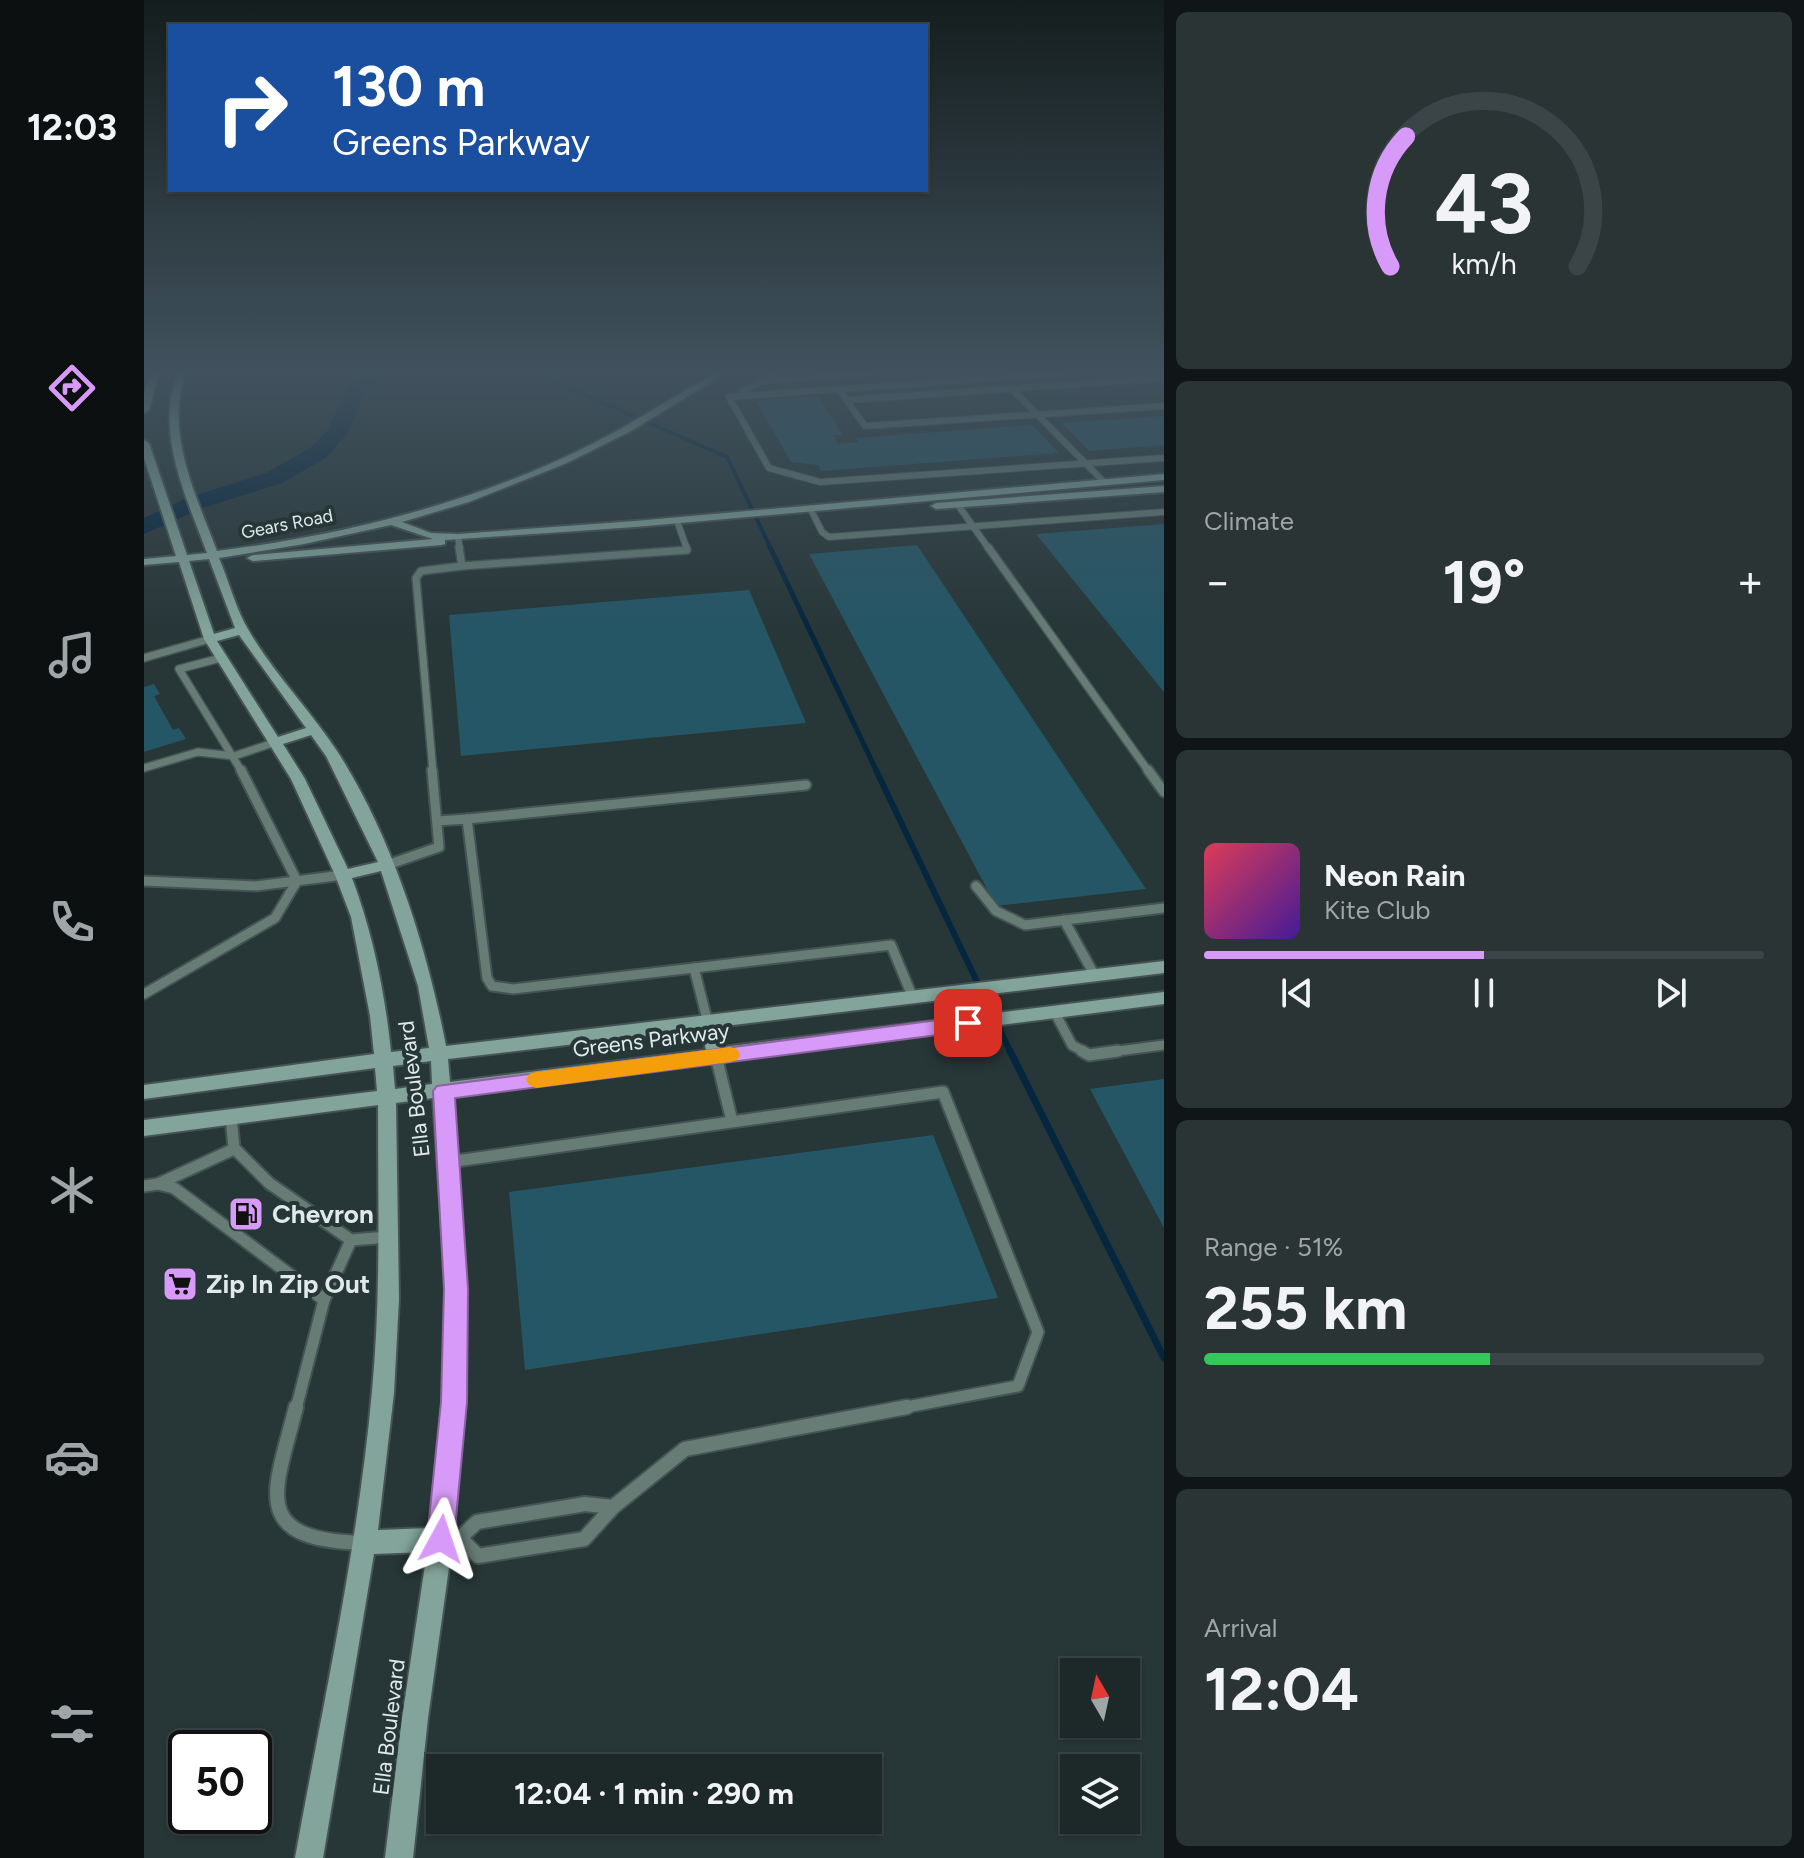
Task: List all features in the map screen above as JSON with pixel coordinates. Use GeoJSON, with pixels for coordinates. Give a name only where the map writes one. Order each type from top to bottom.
{"type":"FeatureCollection","features":[{"type":"Feature","properties":{"kind":"main road","name":"Ella Boulevard"},"geometry":{"type":"LineString","coordinates":[[149,459],[210,639],[276,742],[309,801],[359,917],[372,970],[387,1098],[388,1237],[383,1393],[364,1543],[309,1858]]}},
{"type":"Feature","properties":{"kind":"main road","name":"Ella Boulevard"},"geometry":{"type":"LineString","coordinates":[[179,459],[242,630],[350,784],[387,865],[426,986],[439,1053],[456,1289],[451,1538],[415,1718],[399,1858]]}},
{"type":"Feature","properties":{"kind":"main road"},"geometry":{"type":"LineString","coordinates":[[390,521],[440,508],[570,459]]}},
{"type":"Feature","properties":{"kind":"main road","name":"Gears Road"},"geometry":{"type":"LineString","coordinates":[[846,508],[957,493],[1164,477]]}},
{"type":"Feature","properties":{"kind":"main road"},"geometry":{"type":"LineString","coordinates":[[1104,482],[1115,492]]}},
{"type":"Feature","properties":{"kind":"main road","name":"Gears Road"},"geometry":{"type":"LineString","coordinates":[[144,562],[215,556],[390,521],[430,536],[458,537],[811,510],[958,505],[1164,489]]}},
{"type":"Feature","properties":{"kind":"main road","name":"Gears Road"},"geometry":{"type":"LineString","coordinates":[[215,556],[248,558],[353,551],[434,544],[458,537]]}},
{"type":"Feature","properties":{"kind":"main road"},"geometry":{"type":"LineString","coordinates":[[210,639],[242,630]]}},
{"type":"Feature","properties":{"kind":"main road"},"geometry":{"type":"LineString","coordinates":[[276,742],[315,730]]}},
{"type":"Feature","properties":{"kind":"main road"},"geometry":{"type":"LineString","coordinates":[[343,875],[387,865]]}},
{"type":"Feature","properties":{"kind":"main road","name":"Greens Parkway"},"geometry":{"type":"LineString","coordinates":[[144,1092],[439,1053],[1164,967]]}},
{"type":"Feature","properties":{"kind":"main road","name":"Greens Parkway"},"geometry":{"type":"LineString","coordinates":[[144,1128],[1164,998]]}},
{"type":"Feature","properties":{"kind":"main road"},"geometry":{"type":"LineString","coordinates":[[708,1023],[716,1056]]}},
{"type":"Feature","properties":{"kind":"main road"},"geometry":{"type":"LineString","coordinates":[[364,1543],[451,1538]]}},
{"type":"Feature","properties":{"kind":"lane"},"geometry":{"type":"LineString","coordinates":[[764,459],[769,468],[820,482],[1155,459]]}},
{"type":"Feature","properties":{"kind":"lane"},"geometry":{"type":"LineString","coordinates":[[1081,459],[1104,482]]}},
{"type":"Feature","properties":{"kind":"lane"},"geometry":{"type":"LineString","coordinates":[[958,505],[1164,792]]}},
{"type":"Feature","properties":{"kind":"lane"},"geometry":{"type":"LineString","coordinates":[[811,510],[822,532],[829,537],[1164,512]]}},
{"type":"Feature","properties":{"kind":"lane"},"geometry":{"type":"LineString","coordinates":[[387,865],[439,847],[416,578],[421,571],[687,550],[677,521]]}},
{"type":"Feature","properties":{"kind":"lane"},"geometry":{"type":"LineString","coordinates":[[458,537],[462,566]]}},
{"type":"Feature","properties":{"kind":"lane"},"geometry":{"type":"LineString","coordinates":[[144,658],[210,639]]}},
{"type":"Feature","properties":{"kind":"lane"},"geometry":{"type":"LineString","coordinates":[[221,658],[179,669],[234,756],[297,881]]}},
{"type":"Feature","properties":{"kind":"lane"},"geometry":{"type":"LineString","coordinates":[[144,768],[198,752],[234,756],[276,742]]}},
{"type":"Feature","properties":{"kind":"lane"},"geometry":{"type":"LineString","coordinates":[[437,821],[806,785]]}},
{"type":"Feature","properties":{"kind":"lane"},"geometry":{"type":"LineString","coordinates":[[467,819],[487,978],[492,986],[513,989],[891,945],[913,998]]}},
{"type":"Feature","properties":{"kind":"lane"},"geometry":{"type":"LineString","coordinates":[[144,881],[256,886],[343,875]]}},
{"type":"Feature","properties":{"kind":"lane"},"geometry":{"type":"LineString","coordinates":[[144,994],[275,918],[297,881]]}},
{"type":"Feature","properties":{"kind":"lane"},"geometry":{"type":"LineString","coordinates":[[976,886],[984,901],[1006,919],[1025,925],[1164,908]]}},
{"type":"Feature","properties":{"kind":"lane"},"geometry":{"type":"LineString","coordinates":[[1064,920],[1095,976]]}},
{"type":"Feature","properties":{"kind":"lane"},"geometry":{"type":"LineString","coordinates":[[694,968],[708,1023]]}},
{"type":"Feature","properties":{"kind":"lane"},"geometry":{"type":"LineString","coordinates":[[1054,1011],[1072,1045],[1089,1055],[1164,1045]]}},
{"type":"Feature","properties":{"kind":"lane"},"geometry":{"type":"LineString","coordinates":[[716,1056],[732,1121]]}},
{"type":"Feature","properties":{"kind":"lane"},"geometry":{"type":"LineString","coordinates":[[449,1162],[943,1092],[1038,1332],[1018,1386],[685,1449],[613,1507],[584,1539],[478,1556],[451,1538],[477,1522],[585,1504],[613,1507]]}},
{"type":"Feature","properties":{"kind":"lane"},"geometry":{"type":"LineString","coordinates":[[231,1117],[234,1149],[265,1178],[351,1240],[388,1237]]}},
{"type":"Feature","properties":{"kind":"lane"},"geometry":{"type":"LineString","coordinates":[[144,1186],[158,1184],[234,1149]]}},
{"type":"Feature","properties":{"kind":"lane"},"geometry":{"type":"LineString","coordinates":[[158,1184],[174,1188],[324,1300]]}},
{"type":"Feature","properties":{"kind":"lane"},"geometry":{"type":"LineString","coordinates":[[351,1240],[324,1300],[279,1475],[275,1503],[282,1518],[303,1533],[326,1542],[364,1543]]}},
{"type":"Feature","properties":{"kind":"building"},"geometry":{"type":"Polygon","coordinates":[[[789,459],[984,459],[821,471],[818,465],[791,462],[789,459]]]}},
{"type":"Feature","properties":{"kind":"building"},"geometry":{"type":"Polygon","coordinates":[[[1164,524],[1164,692],[1036,534],[1164,524]]]}},
{"type":"Feature","properties":{"kind":"building"},"geometry":{"type":"Polygon","coordinates":[[[917,545],[1146,889],[996,906],[809,554],[917,545]]]}},
{"type":"Feature","properties":{"kind":"building"},"geometry":{"type":"Polygon","coordinates":[[[749,590],[806,723],[461,756],[449,615],[749,590]]]}},
{"type":"Feature","properties":{"kind":"building"},"geometry":{"type":"Polygon","coordinates":[[[154,684],[160,694],[154,696],[173,730],[179,728],[186,739],[144,752],[144,687],[154,684]]]}},
{"type":"Feature","properties":{"kind":"building"},"geometry":{"type":"Polygon","coordinates":[[[1164,1079],[1164,1228],[1090,1089],[1164,1079]]]}},
{"type":"Feature","properties":{"kind":"building"},"geometry":{"type":"Polygon","coordinates":[[[933,1135],[998,1298],[525,1370],[509,1192],[933,1135]]]}},
{"type":"Feature","properties":{"kind":"waterway"},"geometry":{"type":"LineString","coordinates":[[144,527],[195,503],[274,478],[308,459]]}},
{"type":"Feature","properties":{"kind":"waterway"},"geometry":{"type":"LineString","coordinates":[[728,459],[771,549]]}},
{"type":"Feature","properties":{"kind":"waterway"},"geometry":{"type":"LineString","coordinates":[[770,547],[877,772]]}},
{"type":"Feature","properties":{"kind":"waterway"},"geometry":{"type":"LineString","coordinates":[[876,770],[1011,1053]]}},
{"type":"Feature","properties":{"kind":"waterway"},"geometry":{"type":"LineString","coordinates":[[1011,1053],[1164,1358]]}},
{"type":"Feature","properties":{"kind":"slow traffic"},"geometry":{"type":"LineString","coordinates":[[536,1080],[730,1055]]}},
{"type":"Feature","properties":{"kind":"place","name":"Chevron"},"geometry":{"type":"Point","coordinates":[246,1214]}},
{"type":"Feature","properties":{"kind":"place","name":"Zip In Zip Out"},"geometry":{"type":"Point","coordinates":[180,1284]}},
{"type":"Feature","properties":{"kind":"route"},"geometry":{"type":"LineString","coordinates":[[441,1539],[454,1402],[456,1289],[444,1091],[968,1023]]}}]}
